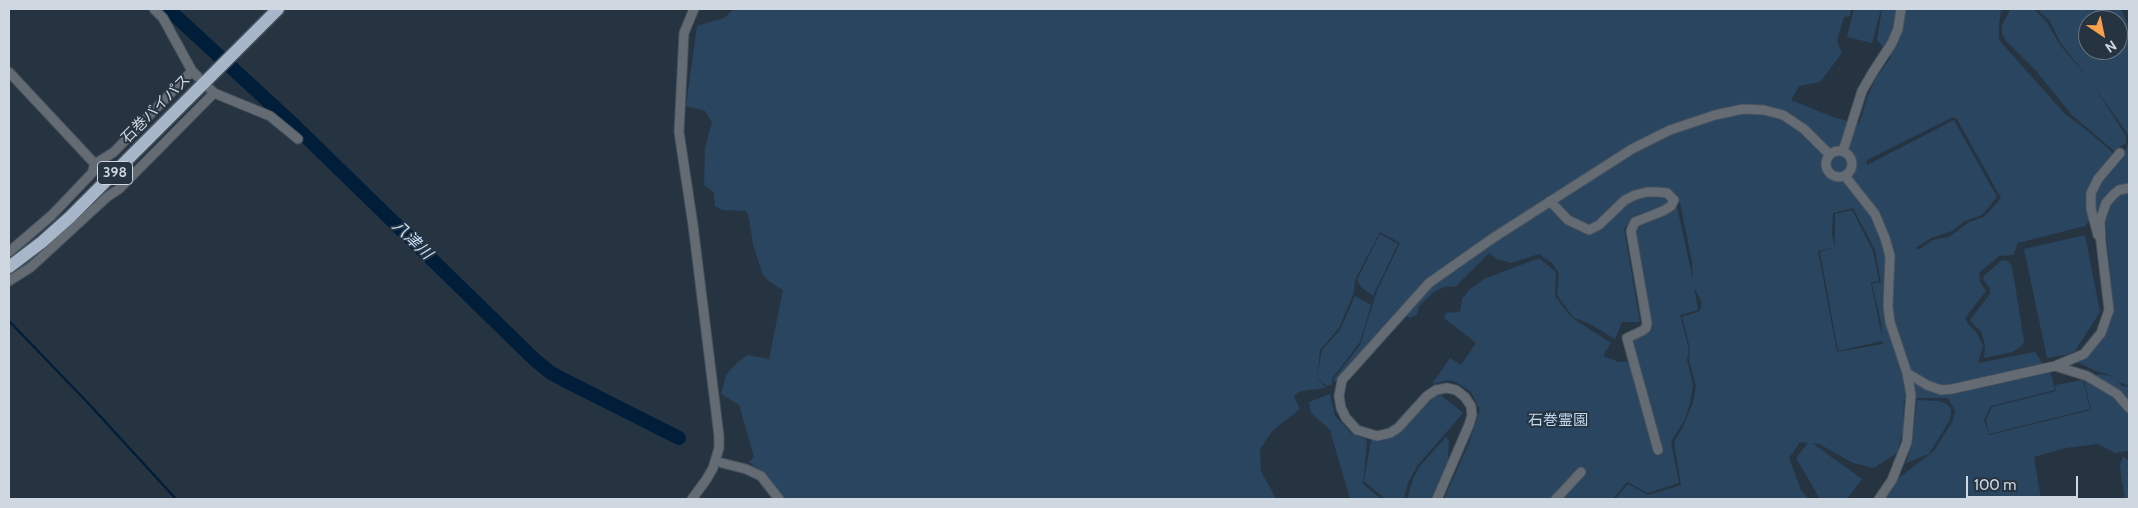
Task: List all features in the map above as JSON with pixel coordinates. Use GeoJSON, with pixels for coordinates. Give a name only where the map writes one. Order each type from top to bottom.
{"type":"FeatureCollection","features":[{"type":"Feature","properties":{"kind":"highway","name":"石巻バイパス"},"geometry":{"type":"LineString","coordinates":[[9,267],[42,242],[70,216],[278,9]]}},
{"type":"Feature","properties":{"kind":"street"},"geometry":{"type":"LineString","coordinates":[[9,252],[52,214],[87,179],[96,164],[114,152],[195,74],[163,18],[154,9]]}},
{"type":"Feature","properties":{"kind":"street"},"geometry":{"type":"LineString","coordinates":[[694,9],[684,33],[679,132],[692,218],[719,436],[719,448],[713,468],[697,498]]}},
{"type":"Feature","properties":{"kind":"street"},"geometry":{"type":"LineString","coordinates":[[1843,151],[1862,91],[1892,43],[1898,29],[1901,9]]}},
{"type":"Feature","properties":{"kind":"street"},"geometry":{"type":"LineString","coordinates":[[9,72],[96,164]]}},
{"type":"Feature","properties":{"kind":"street"},"geometry":{"type":"LineString","coordinates":[[9,281],[31,267],[119,189],[211,90],[270,116],[298,139]]}},
{"type":"Feature","properties":{"kind":"street"},"geometry":{"type":"LineString","coordinates":[[1437,499],[1472,415],[1465,397],[1456,390],[1447,388],[1436,390],[1427,396],[1398,428],[1390,433],[1377,436],[1368,435],[1357,430],[1340,408],[1339,396],[1342,380],[1429,283],[1492,238],[1632,149],[1670,130],[1715,115],[1743,109],[1764,110],[1783,116],[1795,122],[1830,154]]}},
{"type":"Feature","properties":{"kind":"street"},"geometry":{"type":"LineString","coordinates":[[1836,151],[1843,151],[1849,156],[1852,163],[1851,170],[1845,176],[1837,177],[1827,170],[1826,162],[1830,154],[1836,151]]}},
{"type":"Feature","properties":{"kind":"street"},"geometry":{"type":"LineString","coordinates":[[2101,242],[2091,209],[2091,193],[2098,179],[2120,153]]}},
{"type":"Feature","properties":{"kind":"street"},"geometry":{"type":"LineString","coordinates":[[1845,176],[1875,214],[1886,238],[1890,256],[1888,306],[1890,322],[1907,373],[1911,395],[1907,442],[1892,480],[1879,499]]}},
{"type":"Feature","properties":{"kind":"street"},"geometry":{"type":"LineString","coordinates":[[1907,373],[1927,386],[1941,390],[2055,366],[2084,354],[2096,341],[2102,330],[2110,302],[2101,242],[2100,221],[2106,203],[2119,190],[2129,188]]}},
{"type":"Feature","properties":{"kind":"street"},"geometry":{"type":"LineString","coordinates":[[1550,201],[1568,220],[1589,230],[1599,225],[1625,200],[1635,195],[1647,192],[1666,193],[1674,200],[1671,206],[1663,211],[1635,222],[1631,231],[1647,323],[1646,328],[1627,338],[1658,450]]}},
{"type":"Feature","properties":{"kind":"street"},"geometry":{"type":"LineString","coordinates":[[2055,366],[2082,374],[2096,381],[2116,394],[2129,408]]}},
{"type":"Feature","properties":{"kind":"street"},"geometry":{"type":"LineString","coordinates":[[722,463],[746,469],[760,476],[779,499]]}},
{"type":"Feature","properties":{"kind":"street"},"geometry":{"type":"LineString","coordinates":[[1556,499],[1581,472]]}},
{"type":"Feature","properties":{"kind":"green space","name":"石巻霊園"},"geometry":{"type":"Polygon","coordinates":[[[734,9],[1851,9],[1850,16],[1844,17],[1837,41],[1842,53],[1820,82],[1799,86],[1791,100],[1833,117],[1859,124],[1868,95],[1876,78],[1891,57],[1877,40],[1882,9],[2004,9],[2001,11],[1999,40],[2065,114],[2121,160],[2129,141],[2129,183],[2114,188],[2104,199],[2097,213],[2085,226],[2018,243],[2013,255],[1999,256],[1979,273],[1980,282],[1986,291],[1965,318],[1977,333],[1983,346],[1978,363],[2035,352],[2052,377],[2055,390],[1991,406],[1984,420],[1989,435],[2091,410],[2084,380],[2099,374],[2113,376],[2096,371],[2077,362],[2110,320],[2113,306],[2105,217],[2107,209],[2114,201],[2122,194],[2129,193],[2129,386],[2118,382],[2122,386],[2129,387],[2129,453],[2127,451],[2115,453],[2098,444],[2066,448],[2034,457],[2041,499],[1871,499],[1934,451],[1952,422],[1955,411],[1948,398],[1916,398],[1904,400],[1903,431],[1897,453],[1874,468],[1853,463],[1819,444],[1812,443],[1862,479],[1847,499],[1820,499],[1796,458],[1808,443],[1800,442],[1789,458],[1801,490],[1809,499],[1615,499],[1628,484],[1648,495],[1681,485],[1674,442],[1693,403],[1696,386],[1689,360],[1690,348],[1682,317],[1700,311],[1702,302],[1694,288],[1698,310],[1680,315],[1689,350],[1687,360],[1693,385],[1685,419],[1671,442],[1679,483],[1648,493],[1627,482],[1613,499],[1444,499],[1469,443],[1480,410],[1471,392],[1456,382],[1449,380],[1432,384],[1450,358],[1461,365],[1476,343],[1444,318],[1446,313],[1460,312],[1462,299],[1469,290],[1484,279],[1539,258],[1556,272],[1555,296],[1571,317],[1611,343],[1603,356],[1619,362],[1631,361],[1624,337],[1640,329],[1644,324],[1631,221],[1624,229],[1640,322],[1622,322],[1615,339],[1590,324],[1573,317],[1557,295],[1559,273],[1552,263],[1539,254],[1511,263],[1497,259],[1489,253],[1455,287],[1447,286],[1435,291],[1419,306],[1417,315],[1409,318],[1400,307],[1335,382],[1333,380],[1360,345],[1377,291],[1400,243],[1380,232],[1355,280],[1354,292],[1339,328],[1320,350],[1317,377],[1322,350],[1340,330],[1355,296],[1371,305],[1360,342],[1332,379],[1332,385],[1327,386],[1317,378],[1326,388],[1301,391],[1294,396],[1300,409],[1273,430],[1260,449],[1261,471],[1276,499],[784,499],[766,476],[749,462],[754,457],[739,405],[721,394],[726,375],[747,355],[769,359],[783,290],[763,275],[753,245],[749,218],[746,211],[722,210],[715,206],[714,193],[704,185],[705,149],[712,122],[705,111],[686,106],[697,26],[724,18],[734,9]],[[1953,117],[1867,160],[1867,165],[1954,120],[1997,197],[1982,215],[1965,221],[1952,231],[1931,238],[1916,248],[1918,250],[1933,240],[1949,237],[1969,222],[1984,217],[2001,198],[1957,119],[1953,117]],[[1680,203],[1664,205],[1659,209],[1677,206],[1693,280],[1692,261],[1680,203]],[[1853,208],[1833,213],[1832,234],[1835,248],[1835,214],[1852,210],[1873,251],[1879,281],[1871,283],[1882,337],[1881,322],[1872,284],[1881,282],[1875,250],[1853,208]],[[1834,248],[1818,251],[1837,352],[1883,344],[1882,341],[1838,351],[1820,252],[1834,248]]]}},
{"type":"Feature","properties":{"kind":"green space"},"geometry":{"type":"Polygon","coordinates":[[[1854,9],[1881,9],[1872,43],[1847,37],[1854,9]]]}},
{"type":"Feature","properties":{"kind":"green space"},"geometry":{"type":"Polygon","coordinates":[[[2034,9],[2046,21],[2060,45],[2091,81],[2060,42],[2050,21],[2037,9],[2121,9],[2078,10],[2078,60],[2128,60],[2128,25],[2129,141],[2127,133],[2092,83],[2126,136],[2126,143],[2114,151],[2072,115],[2036,71],[2007,42],[2002,34],[2002,25],[2010,10],[2034,9]]]}},
{"type":"Feature","properties":{"kind":"green space"},"geometry":{"type":"Polygon","coordinates":[[[1380,234],[1398,244],[1373,296],[1361,287],[1357,280],[1380,234]]]}},
{"type":"Feature","properties":{"kind":"green space"},"geometry":{"type":"Polygon","coordinates":[[[2085,235],[2100,312],[2075,351],[2066,355],[2047,358],[2024,249],[2085,235]]]}},
{"type":"Feature","properties":{"kind":"green space"},"geometry":{"type":"Polygon","coordinates":[[[2002,260],[2007,261],[2012,266],[2024,341],[2022,346],[2012,352],[1984,358],[1985,346],[1982,333],[1970,320],[1990,294],[1990,288],[1983,279],[1984,276],[2002,260]]]}},
{"type":"Feature","properties":{"kind":"green space"},"geometry":{"type":"Polygon","coordinates":[[[2083,380],[2090,409],[1989,434],[1986,420],[1992,407],[2056,391],[2055,385],[2083,380]]]}},
{"type":"Feature","properties":{"kind":"green space"},"geometry":{"type":"Polygon","coordinates":[[[1438,393],[1463,413],[1417,466],[1408,483],[1404,499],[1385,499],[1364,481],[1371,440],[1392,437],[1402,431],[1438,393]]]}},
{"type":"Feature","properties":{"kind":"green space"},"geometry":{"type":"Polygon","coordinates":[[[1330,394],[1335,416],[1351,433],[1367,440],[1363,484],[1381,499],[1350,499],[1330,430],[1311,413],[1309,402],[1330,394]]]}},
{"type":"Feature","properties":{"kind":"green space"},"geometry":{"type":"Polygon","coordinates":[[[1917,400],[1939,401],[1947,404],[1951,409],[1950,420],[1929,454],[1906,463],[1912,443],[1917,400]]]}},
{"type":"Feature","properties":{"kind":"green space"},"geometry":{"type":"Polygon","coordinates":[[[1446,437],[1449,441],[1448,461],[1431,499],[1407,499],[1413,479],[1420,466],[1446,437]]]}},
{"type":"Feature","properties":{"kind":"green space"},"geometry":{"type":"Polygon","coordinates":[[[2123,456],[2129,461],[2129,499],[2125,499],[2122,482],[2120,465],[2123,456]]]}},
{"type":"Feature","properties":{"kind":"waterway","name":"八津川"},"geometry":{"type":"LineString","coordinates":[[168,9],[295,126],[536,361],[551,373],[679,438]]}},
{"type":"Feature","properties":{"kind":"waterway"},"geometry":{"type":"LineString","coordinates":[[9,321],[89,404],[176,499]]}}]}
